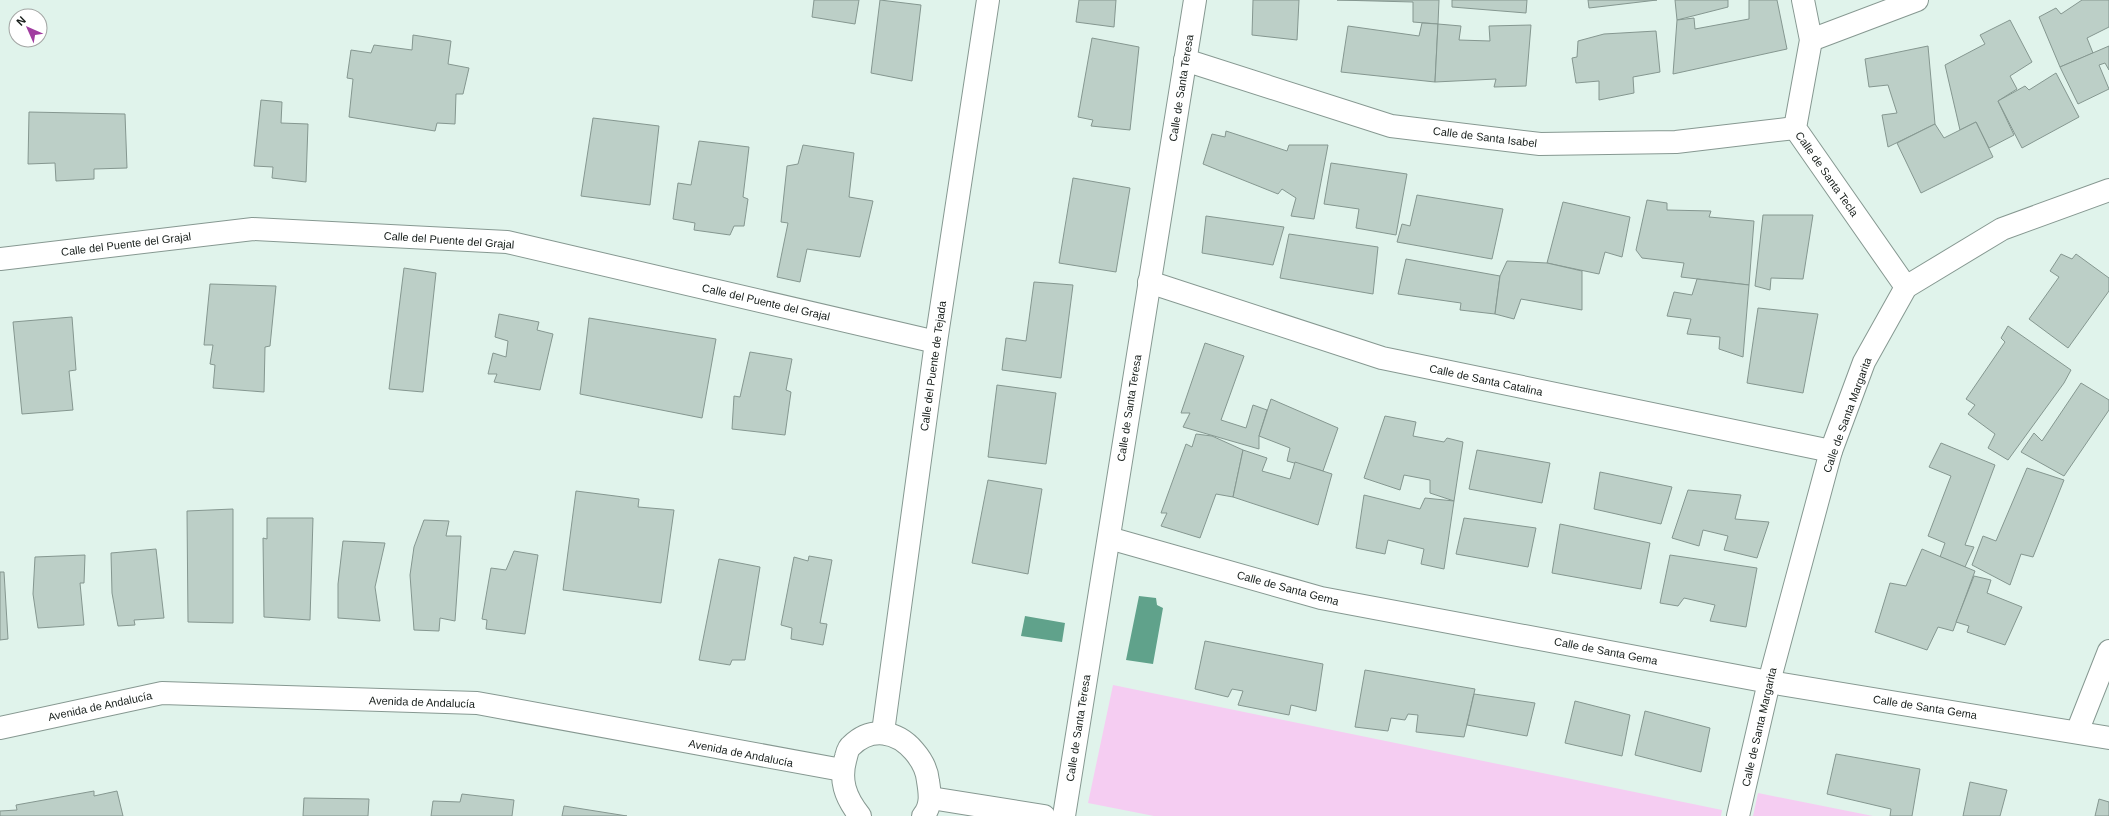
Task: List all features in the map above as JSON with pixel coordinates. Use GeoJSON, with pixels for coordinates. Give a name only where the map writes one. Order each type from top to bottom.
{"type":"FeatureCollection","features":[{"type":"Feature","properties":{"kind":"street","name":"Calle del Puente de Tejada"},"geometry":{"type":"LineString","coordinates":[[883,732],[936,342],[988,0]]}},
{"type":"Feature","properties":{"kind":"street","name":"Calle de Santa Teresa"},"geometry":{"type":"LineString","coordinates":[[1064,816],[1149,282],[1196,0]]}},
{"type":"Feature","properties":{"kind":"street","name":"Calle de Santa Tecla"},"geometry":{"type":"LineString","coordinates":[[1803,0],[1811,40],[1795,128],[1906,287]]}},
{"type":"Feature","properties":{"kind":"street"},"geometry":{"type":"LineString","coordinates":[[1811,40],[1917,0]]}},
{"type":"Feature","properties":{"kind":"street","name":"Calle de Santa Isabel"},"geometry":{"type":"LineString","coordinates":[[1185,60],[1391,126],[1540,144],[1676,142],[1795,128]]}},
{"type":"Feature","properties":{"kind":"street","name":"Calle de Santa Margarita"},"geometry":{"type":"LineString","coordinates":[[1738,816],[1769,682],[1831,451],[1864,362],[1906,287],[2002,229],[2109,190]]}},
{"type":"Feature","properties":{"kind":"street","name":"Calle del Puente del Grajal"},"geometry":{"type":"LineString","coordinates":[[0,259],[253,229],[507,242],[936,342]]}},
{"type":"Feature","properties":{"kind":"street","name":"Calle de Santa Catalina"},"geometry":{"type":"LineString","coordinates":[[1149,282],[1382,358],[1831,451]]}},
{"type":"Feature","properties":{"kind":"street","name":"Calle de Santa Gema"},"geometry":{"type":"LineString","coordinates":[[1109,538],[1321,598],[1769,682],[2109,738]]}},
{"type":"Feature","properties":{"kind":"street"},"geometry":{"type":"LineString","coordinates":[[2077,732],[2109,651]]}},
{"type":"Feature","properties":{"kind":"street","name":"Avenida de Andalucía"},"geometry":{"type":"LineString","coordinates":[[0,728],[162,693],[477,704],[842,770]]}},
{"type":"Feature","properties":{"kind":"street"},"geometry":{"type":"LineString","coordinates":[[860,816],[852,806],[845,790],[842,770],[850,747],[864,736],[883,732],[905,741],[919,758],[928,776],[927,807],[1044,816]]}},
{"type":"Feature","properties":{"kind":"shaded area"},"geometry":{"type":"Polygon","coordinates":[[[1139,596],[1156,598],[1157,605],[1163,608],[1153,664],[1126,660],[1139,596]]]}},
{"type":"Feature","properties":{"kind":"shaded area"},"geometry":{"type":"Polygon","coordinates":[[[1025,616],[1065,623],[1062,642],[1021,636],[1025,616]]]}},
{"type":"Feature","properties":{"kind":"shaded area"},"geometry":{"type":"Polygon","coordinates":[[[1113,685],[1722,810],[1721,816],[1154,816],[1088,803],[1113,685]]]}},
{"type":"Feature","properties":{"kind":"shaded area"},"geometry":{"type":"Polygon","coordinates":[[[1758,793],[1873,816],[1753,816],[1758,793]]]}},
{"type":"Feature","properties":{"kind":"building"},"geometry":{"type":"Polygon","coordinates":[[[814,0],[859,0],[855,24],[812,17],[814,0]]]}},
{"type":"Feature","properties":{"kind":"building"},"geometry":{"type":"Polygon","coordinates":[[[880,0],[921,5],[912,81],[871,73],[880,0]]]}},
{"type":"Feature","properties":{"kind":"building"},"geometry":{"type":"Polygon","coordinates":[[[1079,0],[1116,0],[1114,27],[1076,22],[1079,0]]]}},
{"type":"Feature","properties":{"kind":"building"},"geometry":{"type":"Polygon","coordinates":[[[1253,0],[1299,0],[1297,40],[1252,35],[1253,0]]]}},
{"type":"Feature","properties":{"kind":"building"},"geometry":{"type":"Polygon","coordinates":[[[1337,0],[1439,0],[1438,24],[1413,22],[1413,2],[1337,0]]]}},
{"type":"Feature","properties":{"kind":"building"},"geometry":{"type":"Polygon","coordinates":[[[1452,0],[1527,0],[1526,13],[1452,7],[1452,0]]]}},
{"type":"Feature","properties":{"kind":"building"},"geometry":{"type":"Polygon","coordinates":[[[1588,0],[1657,0],[1589,8],[1588,0]]]}},
{"type":"Feature","properties":{"kind":"building"},"geometry":{"type":"Polygon","coordinates":[[[1675,0],[1728,0],[1728,7],[1677,20],[1675,0]]]}},
{"type":"Feature","properties":{"kind":"building"},"geometry":{"type":"Polygon","coordinates":[[[1749,0],[1777,0],[1787,49],[1673,74],[1677,20],[1694,18],[1695,29],[1749,19],[1749,0]]]}},
{"type":"Feature","properties":{"kind":"building"},"geometry":{"type":"Polygon","coordinates":[[[2082,0],[2109,0],[2109,27],[2087,38],[2093,53],[2060,67],[2039,17],[2056,8],[2061,14],[2082,0]]]}},
{"type":"Feature","properties":{"kind":"building"},"geometry":{"type":"Polygon","coordinates":[[[2010,20],[2032,62],[2010,76],[2017,89],[1998,101],[2014,135],[1989,148],[1976,122],[1960,130],[1945,65],[1985,44],[1980,35],[2010,20]]]}},
{"type":"Feature","properties":{"kind":"building"},"geometry":{"type":"Polygon","coordinates":[[[1422,23],[1438,24],[1435,82],[1341,72],[1348,26],[1419,36],[1422,23]]]}},
{"type":"Feature","properties":{"kind":"building"},"geometry":{"type":"Polygon","coordinates":[[[1438,24],[1461,26],[1459,40],[1490,41],[1489,26],[1531,25],[1526,86],[1494,87],[1496,79],[1435,82],[1438,24]]]}},
{"type":"Feature","properties":{"kind":"building"},"geometry":{"type":"Polygon","coordinates":[[[1656,31],[1660,72],[1633,77],[1634,93],[1599,100],[1599,81],[1576,83],[1572,58],[1577,57],[1578,41],[1604,34],[1656,31]]]}},
{"type":"Feature","properties":{"kind":"building"},"geometry":{"type":"Polygon","coordinates":[[[413,35],[451,41],[448,64],[469,68],[463,94],[456,94],[455,124],[437,123],[435,131],[349,117],[353,79],[347,78],[351,50],[371,53],[374,45],[412,50],[413,35]]]}},
{"type":"Feature","properties":{"kind":"building"},"geometry":{"type":"Polygon","coordinates":[[[1092,38],[1139,47],[1130,130],[1091,126],[1093,120],[1078,117],[1092,38]]]}},
{"type":"Feature","properties":{"kind":"building"},"geometry":{"type":"Polygon","coordinates":[[[1928,46],[1935,124],[1888,147],[1882,115],[1897,113],[1888,85],[1869,87],[1865,59],[1928,46]]]}},
{"type":"Feature","properties":{"kind":"building"},"geometry":{"type":"Polygon","coordinates":[[[2109,46],[2109,70],[2105,63],[2099,65],[2109,89],[2078,104],[2060,67],[2109,46]]]}},
{"type":"Feature","properties":{"kind":"building"},"geometry":{"type":"Polygon","coordinates":[[[2056,73],[2079,117],[2022,148],[1998,101],[2025,86],[2029,90],[2056,73]]]}},
{"type":"Feature","properties":{"kind":"building"},"geometry":{"type":"Polygon","coordinates":[[[261,100],[282,102],[281,123],[308,124],[306,182],[272,178],[273,167],[254,166],[261,100]]]}},
{"type":"Feature","properties":{"kind":"building"},"geometry":{"type":"Polygon","coordinates":[[[29,112],[125,114],[127,168],[94,169],[94,179],[56,181],[55,163],[28,164],[29,112]]]}},
{"type":"Feature","properties":{"kind":"building"},"geometry":{"type":"Polygon","coordinates":[[[593,118],[659,126],[650,205],[581,196],[593,118]]]}},
{"type":"Feature","properties":{"kind":"building"},"geometry":{"type":"Polygon","coordinates":[[[1976,122],[1993,157],[1921,193],[1897,143],[1935,124],[1944,138],[1976,122]]]}},
{"type":"Feature","properties":{"kind":"building"},"geometry":{"type":"Polygon","coordinates":[[[1226,131],[1287,151],[1289,145],[1328,145],[1314,219],[1291,216],[1296,198],[1282,189],[1278,194],[1203,164],[1212,134],[1225,137],[1226,131]]]}},
{"type":"Feature","properties":{"kind":"building"},"geometry":{"type":"Polygon","coordinates":[[[699,141],[749,147],[743,197],[748,199],[744,226],[734,226],[730,235],[694,230],[695,223],[673,219],[678,183],[691,185],[699,141]]]}},
{"type":"Feature","properties":{"kind":"building"},"geometry":{"type":"Polygon","coordinates":[[[803,145],[854,153],[849,197],[873,201],[860,257],[807,249],[800,282],[777,277],[788,223],[781,222],[787,166],[798,164],[803,145]]]}},
{"type":"Feature","properties":{"kind":"building"},"geometry":{"type":"Polygon","coordinates":[[[1331,163],[1407,174],[1396,235],[1356,228],[1359,209],[1324,204],[1331,163]]]}},
{"type":"Feature","properties":{"kind":"building"},"geometry":{"type":"Polygon","coordinates":[[[1073,178],[1130,188],[1116,272],[1059,263],[1073,178]]]}},
{"type":"Feature","properties":{"kind":"building"},"geometry":{"type":"Polygon","coordinates":[[[1417,195],[1503,209],[1492,259],[1397,242],[1402,224],[1410,226],[1417,195]]]}},
{"type":"Feature","properties":{"kind":"building"},"geometry":{"type":"Polygon","coordinates":[[[1647,200],[1667,203],[1667,210],[1711,211],[1709,217],[1754,221],[1749,285],[1681,277],[1684,263],[1642,258],[1636,250],[1647,200]]]}},
{"type":"Feature","properties":{"kind":"building"},"geometry":{"type":"Polygon","coordinates":[[[1563,202],[1630,217],[1622,257],[1605,252],[1599,274],[1547,263],[1563,202]]]}},
{"type":"Feature","properties":{"kind":"building"},"geometry":{"type":"Polygon","coordinates":[[[1763,215],[1813,215],[1803,279],[1771,278],[1770,290],[1755,286],[1763,215]]]}},
{"type":"Feature","properties":{"kind":"building"},"geometry":{"type":"Polygon","coordinates":[[[1206,216],[1284,227],[1273,265],[1202,253],[1206,216]]]}},
{"type":"Feature","properties":{"kind":"building"},"geometry":{"type":"Polygon","coordinates":[[[1289,234],[1378,247],[1373,294],[1280,278],[1289,234]]]}},
{"type":"Feature","properties":{"kind":"building"},"geometry":{"type":"Polygon","coordinates":[[[2061,254],[2072,259],[2076,254],[2109,278],[2109,291],[2068,348],[2029,319],[2059,277],[2050,271],[2061,254]]]}},
{"type":"Feature","properties":{"kind":"building"},"geometry":{"type":"Polygon","coordinates":[[[1406,259],[1500,276],[1495,314],[1460,310],[1461,303],[1398,294],[1406,259]]]}},
{"type":"Feature","properties":{"kind":"building"},"geometry":{"type":"Polygon","coordinates":[[[1507,261],[1547,263],[1582,271],[1582,310],[1521,299],[1514,319],[1495,314],[1500,276],[1507,261]]]}},
{"type":"Feature","properties":{"kind":"building"},"geometry":{"type":"Polygon","coordinates":[[[404,268],[436,273],[423,392],[389,389],[404,268]]]}},
{"type":"Feature","properties":{"kind":"building"},"geometry":{"type":"Polygon","coordinates":[[[1697,279],[1749,285],[1743,357],[1719,349],[1720,337],[1687,334],[1691,319],[1667,316],[1674,292],[1692,295],[1697,279]]]}},
{"type":"Feature","properties":{"kind":"building"},"geometry":{"type":"Polygon","coordinates":[[[1034,282],[1073,285],[1061,378],[1002,370],[1006,338],[1026,341],[1034,282]]]}},
{"type":"Feature","properties":{"kind":"building"},"geometry":{"type":"Polygon","coordinates":[[[210,284],[276,286],[270,346],[265,347],[264,392],[213,388],[215,365],[210,364],[213,345],[204,345],[210,284]]]}},
{"type":"Feature","properties":{"kind":"building"},"geometry":{"type":"Polygon","coordinates":[[[1758,308],[1818,314],[1803,393],[1747,383],[1758,308]]]}},
{"type":"Feature","properties":{"kind":"building"},"geometry":{"type":"Polygon","coordinates":[[[499,314],[539,322],[537,330],[553,334],[540,390],[494,382],[497,374],[488,374],[493,353],[506,357],[508,341],[495,337],[499,314]]]}},
{"type":"Feature","properties":{"kind":"building"},"geometry":{"type":"Polygon","coordinates":[[[72,317],[76,370],[69,371],[73,410],[22,414],[13,322],[72,317]]]}},
{"type":"Feature","properties":{"kind":"building"},"geometry":{"type":"Polygon","coordinates":[[[589,318],[716,339],[702,418],[580,394],[589,318]]]}},
{"type":"Feature","properties":{"kind":"building"},"geometry":{"type":"Polygon","coordinates":[[[2008,326],[2071,370],[2064,383],[2008,460],[1988,448],[1995,434],[1968,414],[1975,405],[1966,399],[2005,342],[2001,338],[2008,326]]]}},
{"type":"Feature","properties":{"kind":"building"},"geometry":{"type":"Polygon","coordinates":[[[1205,343],[1244,356],[1221,420],[1246,428],[1253,405],[1267,410],[1259,436],[1259,449],[1183,427],[1190,413],[1181,413],[1205,343]]]}},
{"type":"Feature","properties":{"kind":"building"},"geometry":{"type":"Polygon","coordinates":[[[750,352],[792,359],[786,390],[791,392],[785,435],[732,429],[734,396],[740,397],[750,352]]]}},
{"type":"Feature","properties":{"kind":"building"},"geometry":{"type":"Polygon","coordinates":[[[2081,383],[2109,400],[2109,410],[2064,476],[2021,452],[2034,433],[2042,441],[2081,383]]]}},
{"type":"Feature","properties":{"kind":"building"},"geometry":{"type":"Polygon","coordinates":[[[997,385],[1056,393],[1046,464],[988,457],[997,385]]]}},
{"type":"Feature","properties":{"kind":"building"},"geometry":{"type":"Polygon","coordinates":[[[1271,399],[1338,428],[1323,471],[1287,461],[1290,448],[1259,436],[1271,399]]]}},
{"type":"Feature","properties":{"kind":"building"},"geometry":{"type":"Polygon","coordinates":[[[1385,416],[1416,422],[1413,436],[1444,442],[1447,438],[1463,442],[1454,501],[1430,493],[1430,480],[1404,475],[1400,490],[1364,478],[1385,416]]]}},
{"type":"Feature","properties":{"kind":"building"},"geometry":{"type":"Polygon","coordinates":[[[1196,434],[1212,436],[1243,450],[1233,497],[1216,494],[1200,538],[1161,526],[1167,513],[1161,513],[1186,444],[1192,447],[1196,434]]]}},
{"type":"Feature","properties":{"kind":"building"},"geometry":{"type":"Polygon","coordinates":[[[1941,443],[1995,465],[1965,545],[1974,547],[1965,567],[1940,557],[1945,543],[1928,536],[1951,476],[1929,467],[1941,443]]]}},
{"type":"Feature","properties":{"kind":"building"},"geometry":{"type":"Polygon","coordinates":[[[1243,450],[1267,458],[1262,471],[1290,479],[1295,462],[1332,474],[1318,525],[1233,497],[1243,450]]]}},
{"type":"Feature","properties":{"kind":"building"},"geometry":{"type":"Polygon","coordinates":[[[1477,450],[1550,463],[1542,503],[1469,489],[1477,450]]]}},
{"type":"Feature","properties":{"kind":"building"},"geometry":{"type":"Polygon","coordinates":[[[2027,468],[2064,480],[2033,557],[2021,554],[2010,585],[1972,565],[1983,536],[1996,541],[2027,468]]]}},
{"type":"Feature","properties":{"kind":"building"},"geometry":{"type":"Polygon","coordinates":[[[1600,472],[1672,487],[1661,524],[1594,509],[1600,472]]]}},
{"type":"Feature","properties":{"kind":"building"},"geometry":{"type":"Polygon","coordinates":[[[988,480],[1042,489],[1028,574],[972,563],[988,480]]]}},
{"type":"Feature","properties":{"kind":"building"},"geometry":{"type":"Polygon","coordinates":[[[1688,490],[1741,495],[1735,519],[1769,522],[1757,558],[1724,550],[1728,536],[1703,530],[1699,546],[1672,538],[1688,490]]]}},
{"type":"Feature","properties":{"kind":"building"},"geometry":{"type":"Polygon","coordinates":[[[576,491],[639,499],[638,507],[674,510],[661,603],[563,590],[576,491]]]}},
{"type":"Feature","properties":{"kind":"building"},"geometry":{"type":"Polygon","coordinates":[[[1364,495],[1420,509],[1425,498],[1454,501],[1444,569],[1421,564],[1424,549],[1388,540],[1385,554],[1356,548],[1364,495]]]}},
{"type":"Feature","properties":{"kind":"building"},"geometry":{"type":"Polygon","coordinates":[[[233,509],[233,623],[188,622],[187,511],[233,509]]]}},
{"type":"Feature","properties":{"kind":"building"},"geometry":{"type":"Polygon","coordinates":[[[267,518],[313,518],[310,620],[264,617],[263,538],[267,539],[267,518]]]}},
{"type":"Feature","properties":{"kind":"building"},"geometry":{"type":"Polygon","coordinates":[[[1464,518],[1536,528],[1528,567],[1456,554],[1464,518]]]}},
{"type":"Feature","properties":{"kind":"building"},"geometry":{"type":"Polygon","coordinates":[[[424,520],[449,521],[446,536],[461,536],[455,621],[440,618],[439,631],[414,630],[410,575],[414,547],[424,520]]]}},
{"type":"Feature","properties":{"kind":"building"},"geometry":{"type":"Polygon","coordinates":[[[1560,524],[1650,543],[1641,589],[1552,573],[1560,524]]]}},
{"type":"Feature","properties":{"kind":"building"},"geometry":{"type":"Polygon","coordinates":[[[343,541],[385,543],[375,587],[380,621],[338,618],[338,584],[343,541]]]}},
{"type":"Feature","properties":{"kind":"building"},"geometry":{"type":"Polygon","coordinates":[[[156,549],[164,618],[134,620],[135,625],[118,626],[112,593],[111,553],[156,549]]]}},
{"type":"Feature","properties":{"kind":"building"},"geometry":{"type":"Polygon","coordinates":[[[1922,549],[1975,571],[1953,631],[1938,627],[1927,650],[1875,632],[1890,583],[1906,586],[1922,549]]]}},
{"type":"Feature","properties":{"kind":"building"},"geometry":{"type":"Polygon","coordinates":[[[514,551],[538,555],[525,634],[486,629],[487,620],[482,619],[491,568],[506,570],[514,551]]]}},
{"type":"Feature","properties":{"kind":"building"},"geometry":{"type":"Polygon","coordinates":[[[85,555],[84,583],[80,583],[84,625],[38,628],[33,594],[35,557],[85,555]]]}},
{"type":"Feature","properties":{"kind":"building"},"geometry":{"type":"Polygon","coordinates":[[[1670,555],[1757,568],[1746,627],[1710,621],[1715,605],[1684,598],[1678,606],[1660,603],[1670,555]]]}},
{"type":"Feature","properties":{"kind":"building"},"geometry":{"type":"Polygon","coordinates":[[[809,556],[832,560],[820,623],[827,624],[823,645],[791,639],[792,628],[781,625],[794,557],[808,561],[809,556]]]}},
{"type":"Feature","properties":{"kind":"building"},"geometry":{"type":"Polygon","coordinates":[[[719,559],[760,567],[745,660],[732,660],[730,665],[699,660],[719,559]]]}},
{"type":"Feature","properties":{"kind":"building"},"geometry":{"type":"Polygon","coordinates":[[[0,572],[4,572],[8,639],[0,640],[0,572]]]}},
{"type":"Feature","properties":{"kind":"building"},"geometry":{"type":"Polygon","coordinates":[[[1974,576],[1991,580],[1987,593],[2022,607],[2005,645],[1967,632],[1969,626],[1956,622],[1974,576]]]}},
{"type":"Feature","properties":{"kind":"building"},"geometry":{"type":"Polygon","coordinates":[[[1205,641],[1323,664],[1316,711],[1291,705],[1289,715],[1238,705],[1243,691],[1232,689],[1228,697],[1195,689],[1205,641]]]}},
{"type":"Feature","properties":{"kind":"building"},"geometry":{"type":"Polygon","coordinates":[[[1365,670],[1475,689],[1464,737],[1416,732],[1418,715],[1408,714],[1405,720],[1391,718],[1388,731],[1355,727],[1365,670]]]}},
{"type":"Feature","properties":{"kind":"building"},"geometry":{"type":"Polygon","coordinates":[[[1474,694],[1535,703],[1527,736],[1467,725],[1474,694]]]}},
{"type":"Feature","properties":{"kind":"building"},"geometry":{"type":"Polygon","coordinates":[[[1575,701],[1630,715],[1622,756],[1565,743],[1575,701]]]}},
{"type":"Feature","properties":{"kind":"building"},"geometry":{"type":"Polygon","coordinates":[[[1645,711],[1710,728],[1701,772],[1635,755],[1645,711]]]}},
{"type":"Feature","properties":{"kind":"building"},"geometry":{"type":"Polygon","coordinates":[[[1836,754],[1920,769],[1912,816],[1890,816],[1891,809],[1827,794],[1836,754]]]}},
{"type":"Feature","properties":{"kind":"building"},"geometry":{"type":"Polygon","coordinates":[[[1970,782],[2007,790],[2000,816],[1963,816],[1970,782]]]}},
{"type":"Feature","properties":{"kind":"building"},"geometry":{"type":"Polygon","coordinates":[[[94,791],[94,796],[117,791],[123,816],[0,816],[0,811],[17,810],[16,805],[94,791]]]}},
{"type":"Feature","properties":{"kind":"building"},"geometry":{"type":"Polygon","coordinates":[[[462,794],[514,800],[512,816],[431,816],[433,801],[460,802],[462,794]]]}},
{"type":"Feature","properties":{"kind":"building"},"geometry":{"type":"Polygon","coordinates":[[[304,798],[369,799],[368,816],[303,816],[304,798]]]}},
{"type":"Feature","properties":{"kind":"building"},"geometry":{"type":"Polygon","coordinates":[[[2099,799],[2109,802],[2109,816],[2095,816],[2099,799]]]}},
{"type":"Feature","properties":{"kind":"building"},"geometry":{"type":"Polygon","coordinates":[[[564,806],[627,816],[562,816],[564,806]]]}}]}
